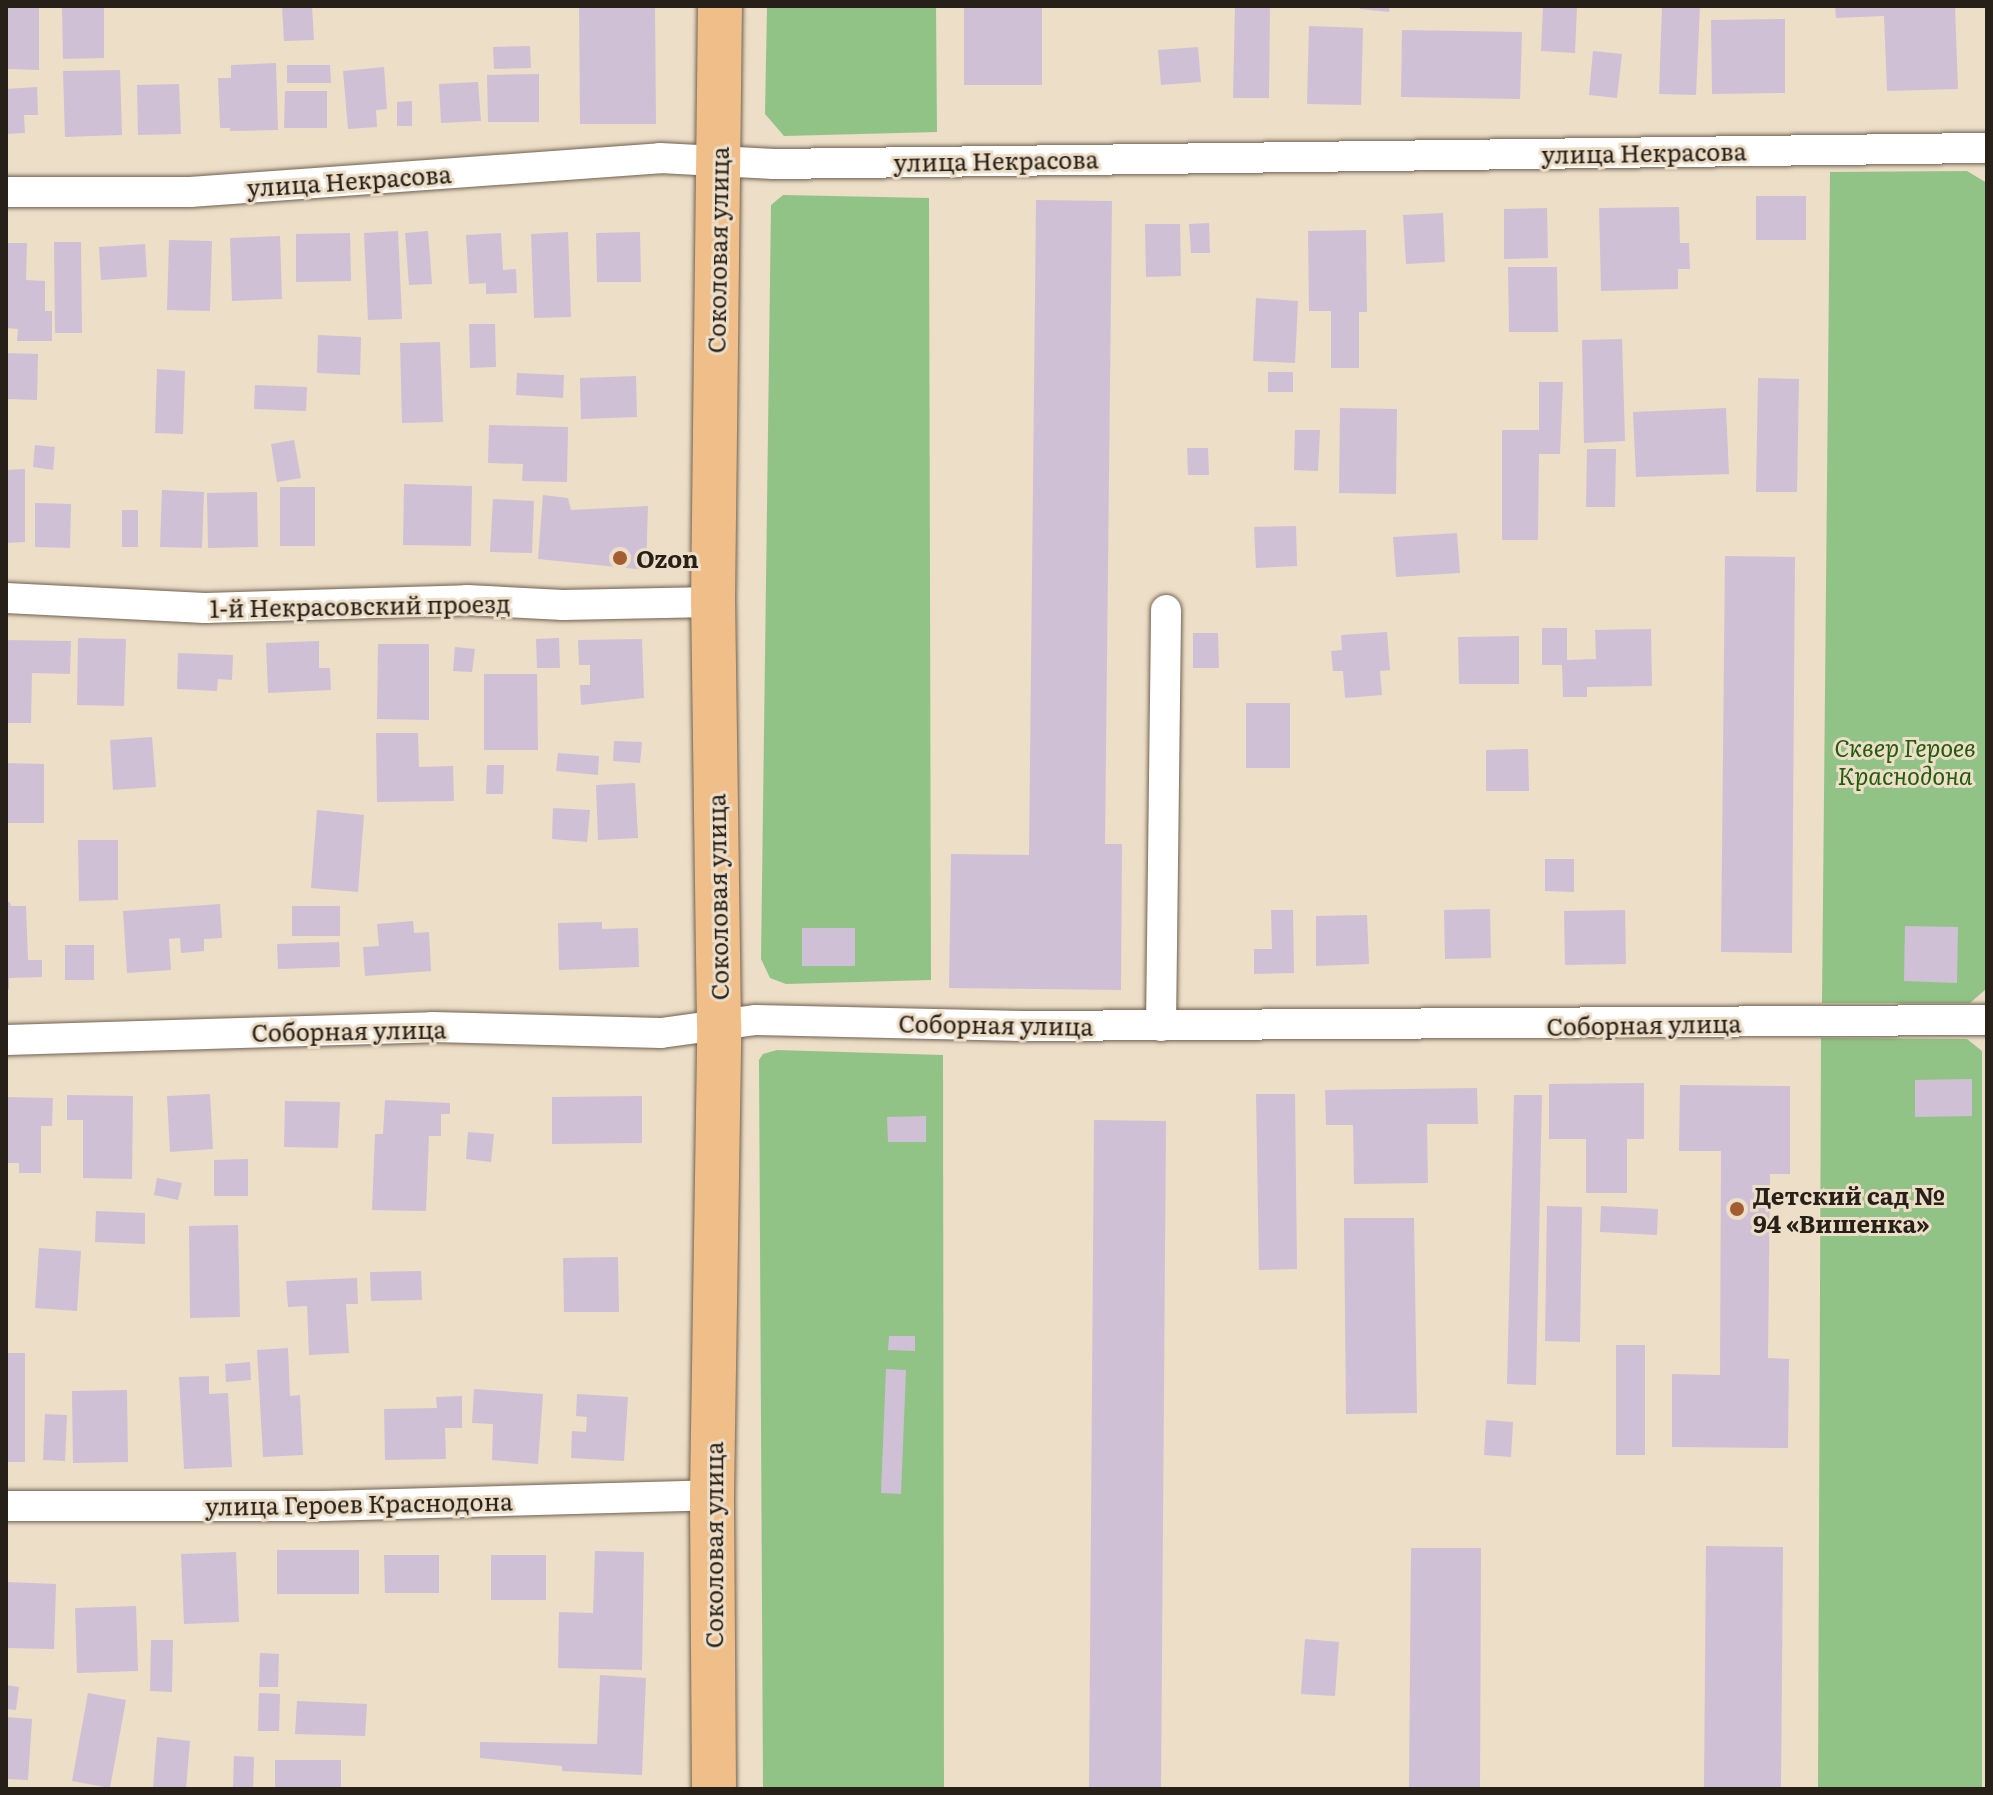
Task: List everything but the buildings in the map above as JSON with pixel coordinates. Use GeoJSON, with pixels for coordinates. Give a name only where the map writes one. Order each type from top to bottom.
{"type":"FeatureCollection","features":[{"type":"Feature","properties":{"kind":"main road","name":"Соколовая улица"},"geometry":{"type":"LineString","coordinates":[[714,1789],[712,1495],[719,1025],[713,602],[720,6]]}},
{"type":"Feature","properties":{"kind":"street","name":"улица Некрасова"},"geometry":{"type":"LineString","coordinates":[[6,192],[190,192],[660,158],[774,164],[1987,148]]}},
{"type":"Feature","properties":{"kind":"street","name":"1-й Некрасовский проезд"},"geometry":{"type":"LineString","coordinates":[[6,598],[205,608],[467,600],[563,605],[713,602]]}},
{"type":"Feature","properties":{"kind":"street"},"geometry":{"type":"LineString","coordinates":[[1161,1026],[1166,610]]}},
{"type":"Feature","properties":{"kind":"street","name":"Соборная улица"},"geometry":{"type":"LineString","coordinates":[[6,1040],[432,1027],[661,1033],[756,1020],[1161,1026],[1987,1020]]}},
{"type":"Feature","properties":{"kind":"street","name":"улица Героев Краснодона"},"geometry":{"type":"LineString","coordinates":[[6,1506],[324,1506],[712,1495]]}},
{"type":"Feature","properties":{"kind":"green space"},"geometry":{"type":"Polygon","coordinates":[[[767,6],[936,6],[937,132],[784,136],[765,114],[767,6]]]}},
{"type":"Feature","properties":{"kind":"green space","name":"Сквер Героев Краснодона"},"geometry":{"type":"Polygon","coordinates":[[[1967,171],[1987,183],[1985,990],[1970,1003],[1822,1003],[1830,172],[1967,171]]]}},
{"type":"Feature","properties":{"kind":"green space"},"geometry":{"type":"Polygon","coordinates":[[[783,195],[929,198],[931,980],[786,984],[770,978],[761,959],[771,205],[783,195]]]}},
{"type":"Feature","properties":{"kind":"green space"},"geometry":{"type":"Polygon","coordinates":[[[1821,1038],[1967,1039],[1982,1051],[1982,1789],[1818,1789],[1821,1038]]]}},
{"type":"Feature","properties":{"kind":"green space"},"geometry":{"type":"Polygon","coordinates":[[[777,1050],[943,1055],[944,1789],[763,1789],[759,1060],[763,1054],[777,1050]]]}},
{"type":"Feature","properties":{"kind":"place","name":"Ozon"},"geometry":{"type":"Point","coordinates":[620,558]}},
{"type":"Feature","properties":{"kind":"place","name":"Детский сад № 94 «Вишенка»"},"geometry":{"type":"Point","coordinates":[1737,1209]}}]}
